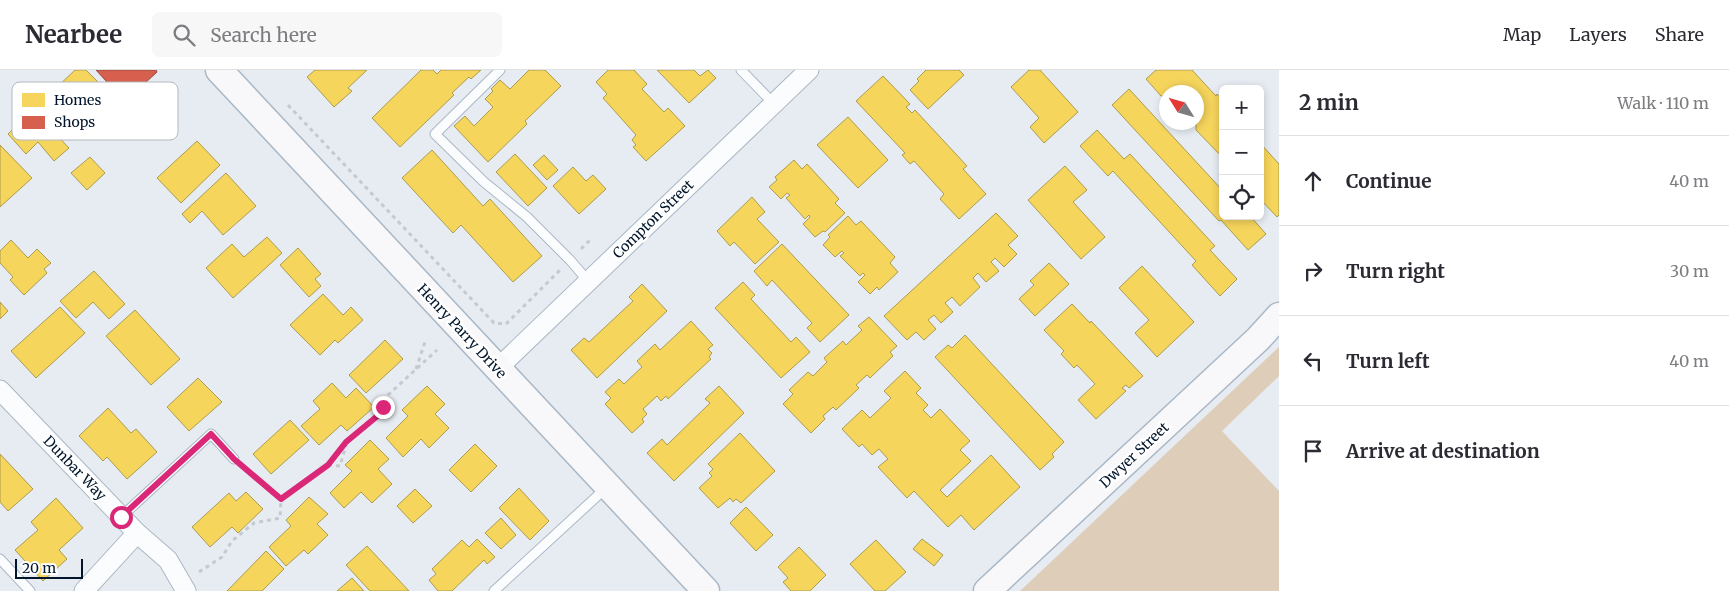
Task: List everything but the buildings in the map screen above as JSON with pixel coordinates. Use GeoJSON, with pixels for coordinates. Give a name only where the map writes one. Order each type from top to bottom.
{"type":"FeatureCollection","features":[{"type":"Feature","properties":{"kind":"main road","name":"Henry Parry Drive"},"geometry":{"type":"LineString","coordinates":[[219,70],[706,591]]}},
{"type":"Feature","properties":{"kind":"main road","name":"Dwyer Street"},"geometry":{"type":"LineString","coordinates":[[987,591],[1258,340],[1279,316]]}},
{"type":"Feature","properties":{"kind":"street","name":"Compton Street"},"geometry":{"type":"LineString","coordinates":[[497,369],[809,70]]}},
{"type":"Feature","properties":{"kind":"street","name":"Dunbar Way"},"geometry":{"type":"LineString","coordinates":[[0,390],[121,517],[168,560],[184,587]]}},
{"type":"Feature","properties":{"kind":"street"},"geometry":{"type":"LineString","coordinates":[[84,591],[137,533]]}},
{"type":"Feature","properties":{"kind":"lane"},"geometry":{"type":"LineString","coordinates":[[500,70],[435,134],[484,182],[527,217],[588,281]]}},
{"type":"Feature","properties":{"kind":"lane"},"geometry":{"type":"LineString","coordinates":[[741,70],[773,103]]}},
{"type":"Feature","properties":{"kind":"lane"},"geometry":{"type":"LineString","coordinates":[[121,517],[211,434],[234,459]]}},
{"type":"Feature","properties":{"kind":"lane"},"geometry":{"type":"LineString","coordinates":[[494,591],[608,487]]}},
{"type":"Feature","properties":{"kind":"lane"},"geometry":{"type":"LineString","coordinates":[[0,559],[30,591]]}},
{"type":"Feature","properties":{"kind":"path"},"geometry":{"type":"LineString","coordinates":[[282,99],[494,323],[506,324],[592,239]]}},
{"type":"Feature","properties":{"kind":"path"},"geometry":{"type":"LineString","coordinates":[[415,370],[426,339]]}},
{"type":"Feature","properties":{"kind":"path"},"geometry":{"type":"LineString","coordinates":[[281,499],[328,465],[346,442],[381,413],[388,395],[437,350]]}},
{"type":"Feature","properties":{"kind":"path"},"geometry":{"type":"LineString","coordinates":[[328,465],[340,466],[346,442]]}},
{"type":"Feature","properties":{"kind":"path"},"geometry":{"type":"LineString","coordinates":[[234,459],[281,499]]}},
{"type":"Feature","properties":{"kind":"path"},"geometry":{"type":"LineString","coordinates":[[184,587],[222,557],[232,541],[254,523],[280,518],[281,499]]}},
{"type":"Feature","properties":{"kind":"shaded area"},"geometry":{"type":"Polygon","coordinates":[[[1279,347],[1279,376],[1222,431],[1279,491],[1279,591],[1020,591],[1279,347]]]}},
{"type":"Feature","properties":{"kind":"route"},"geometry":{"type":"LineString","coordinates":[[121,517],[211,434],[234,459],[281,499],[328,465],[346,442],[381,413],[383,407]]}}]}
